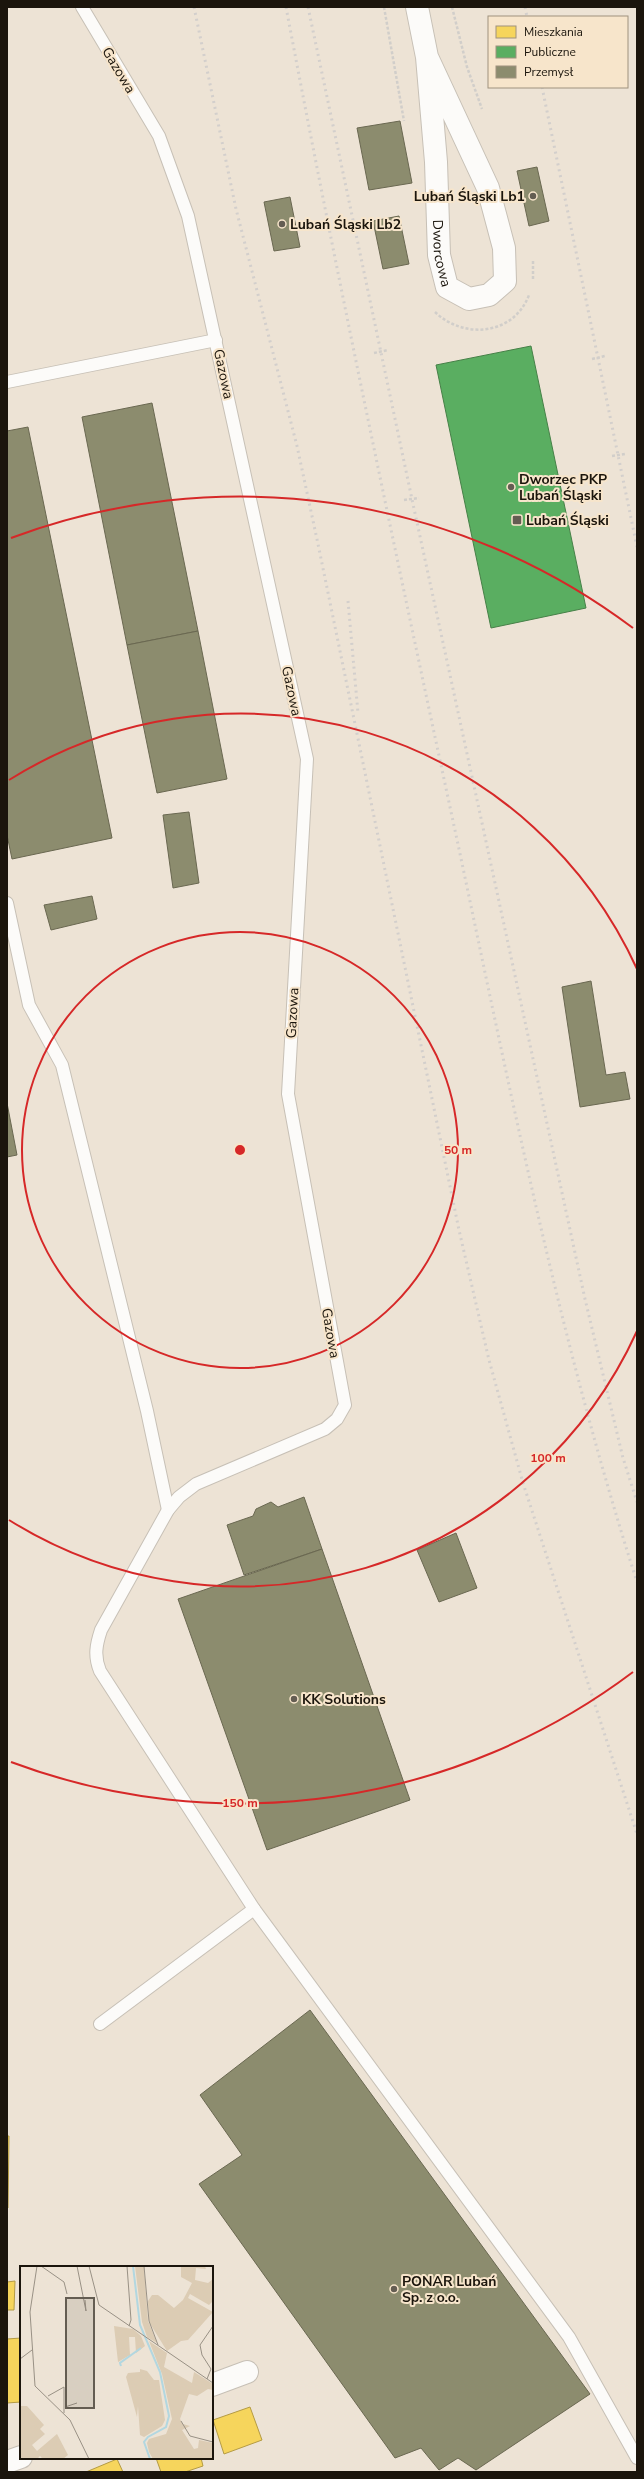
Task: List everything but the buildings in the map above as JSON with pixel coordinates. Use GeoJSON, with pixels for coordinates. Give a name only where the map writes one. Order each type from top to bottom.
{"type":"FeatureCollection","features":[{"type":"Feature","properties":{"kind":"street","name":"Dworcowa"},"geometry":{"type":"LineString","coordinates":[[417,7],[427,57],[436,162],[439,255],[447,287],[469,300],[489,295],[505,281],[504,248],[488,188],[427,57]]}},
{"type":"Feature","properties":{"kind":"street"},"geometry":{"type":"LineString","coordinates":[[213,2385],[247,2372]]}},
{"type":"Feature","properties":{"kind":"street"},"geometry":{"type":"LineString","coordinates":[[7,2462],[20,2457]]}},
{"type":"Feature","properties":{"kind":"lane","name":"Gazowa"},"geometry":{"type":"LineString","coordinates":[[82,7],[159,136],[188,216],[307,759],[288,1094],[345,1405],[337,1419],[325,1429],[196,1484],[179,1497],[168,1510]]}},
{"type":"Feature","properties":{"kind":"lane"},"geometry":{"type":"LineString","coordinates":[[7,382],[216,340]]}},
{"type":"Feature","properties":{"kind":"lane"},"geometry":{"type":"LineString","coordinates":[[7,903],[29,1005],[62,1065],[147,1411],[168,1510],[101,1630],[96,1650],[96,1660],[100,1671],[254,1909],[569,2337],[637,2458]]}},
{"type":"Feature","properties":{"kind":"lane"},"geometry":{"type":"LineString","coordinates":[[100,2024],[254,1909]]}},
{"type":"Feature","properties":{"kind":"path"},"geometry":{"type":"LineString","coordinates":[[374,353],[388,350]]}},
{"type":"Feature","properties":{"kind":"path"},"geometry":{"type":"LineString","coordinates":[[592,359],[605,356]]}},
{"type":"Feature","properties":{"kind":"path"},"geometry":{"type":"LineString","coordinates":[[612,456],[625,454]]}},
{"type":"Feature","properties":{"kind":"path"},"geometry":{"type":"LineString","coordinates":[[404,500],[419,498]]}},
{"type":"Feature","properties":{"kind":"railway"},"geometry":{"type":"LineString","coordinates":[[194,7],[236,209],[297,446],[459,1230],[489,1360],[523,1483],[637,1834]]}},
{"type":"Feature","properties":{"kind":"railway"},"geometry":{"type":"LineString","coordinates":[[286,7],[370,428],[518,1126],[584,1401],[609,1492],[637,1582]]}},
{"type":"Feature","properties":{"kind":"railway"},"geometry":{"type":"LineString","coordinates":[[308,7],[413,504],[585,1299],[623,1458],[637,1502]]}},
{"type":"Feature","properties":{"kind":"railway"},"geometry":{"type":"LineString","coordinates":[[525,7],[527,16]]}},
{"type":"Feature","properties":{"kind":"railway"},"geometry":{"type":"LineString","coordinates":[[542,88],[637,547]]}},
{"type":"Feature","properties":{"kind":"railway"},"geometry":{"type":"LineString","coordinates":[[348,601],[358,713]]}},
{"type":"Feature","properties":{"kind":"place","name":"Lubań Śląski Lb1"},"geometry":{"type":"Point","coordinates":[533,196]}},
{"type":"Feature","properties":{"kind":"place","name":"Lubań Śląski Lb2"},"geometry":{"type":"Point","coordinates":[282,224]}},
{"type":"Feature","properties":{"kind":"place","name":"Dworzec PKP Lubań Śląski"},"geometry":{"type":"Point","coordinates":[511,487]}},
{"type":"Feature","properties":{"kind":"place","name":"Lubań Śląski"},"geometry":{"type":"Point","coordinates":[517,520]}},
{"type":"Feature","properties":{"kind":"place","name":"KK Solutions"},"geometry":{"type":"Point","coordinates":[294,1699]}},
{"type":"Feature","properties":{"kind":"place","name":"PONAR Lubań Sp. z o.o."},"geometry":{"type":"Point","coordinates":[394,2289]}}]}
